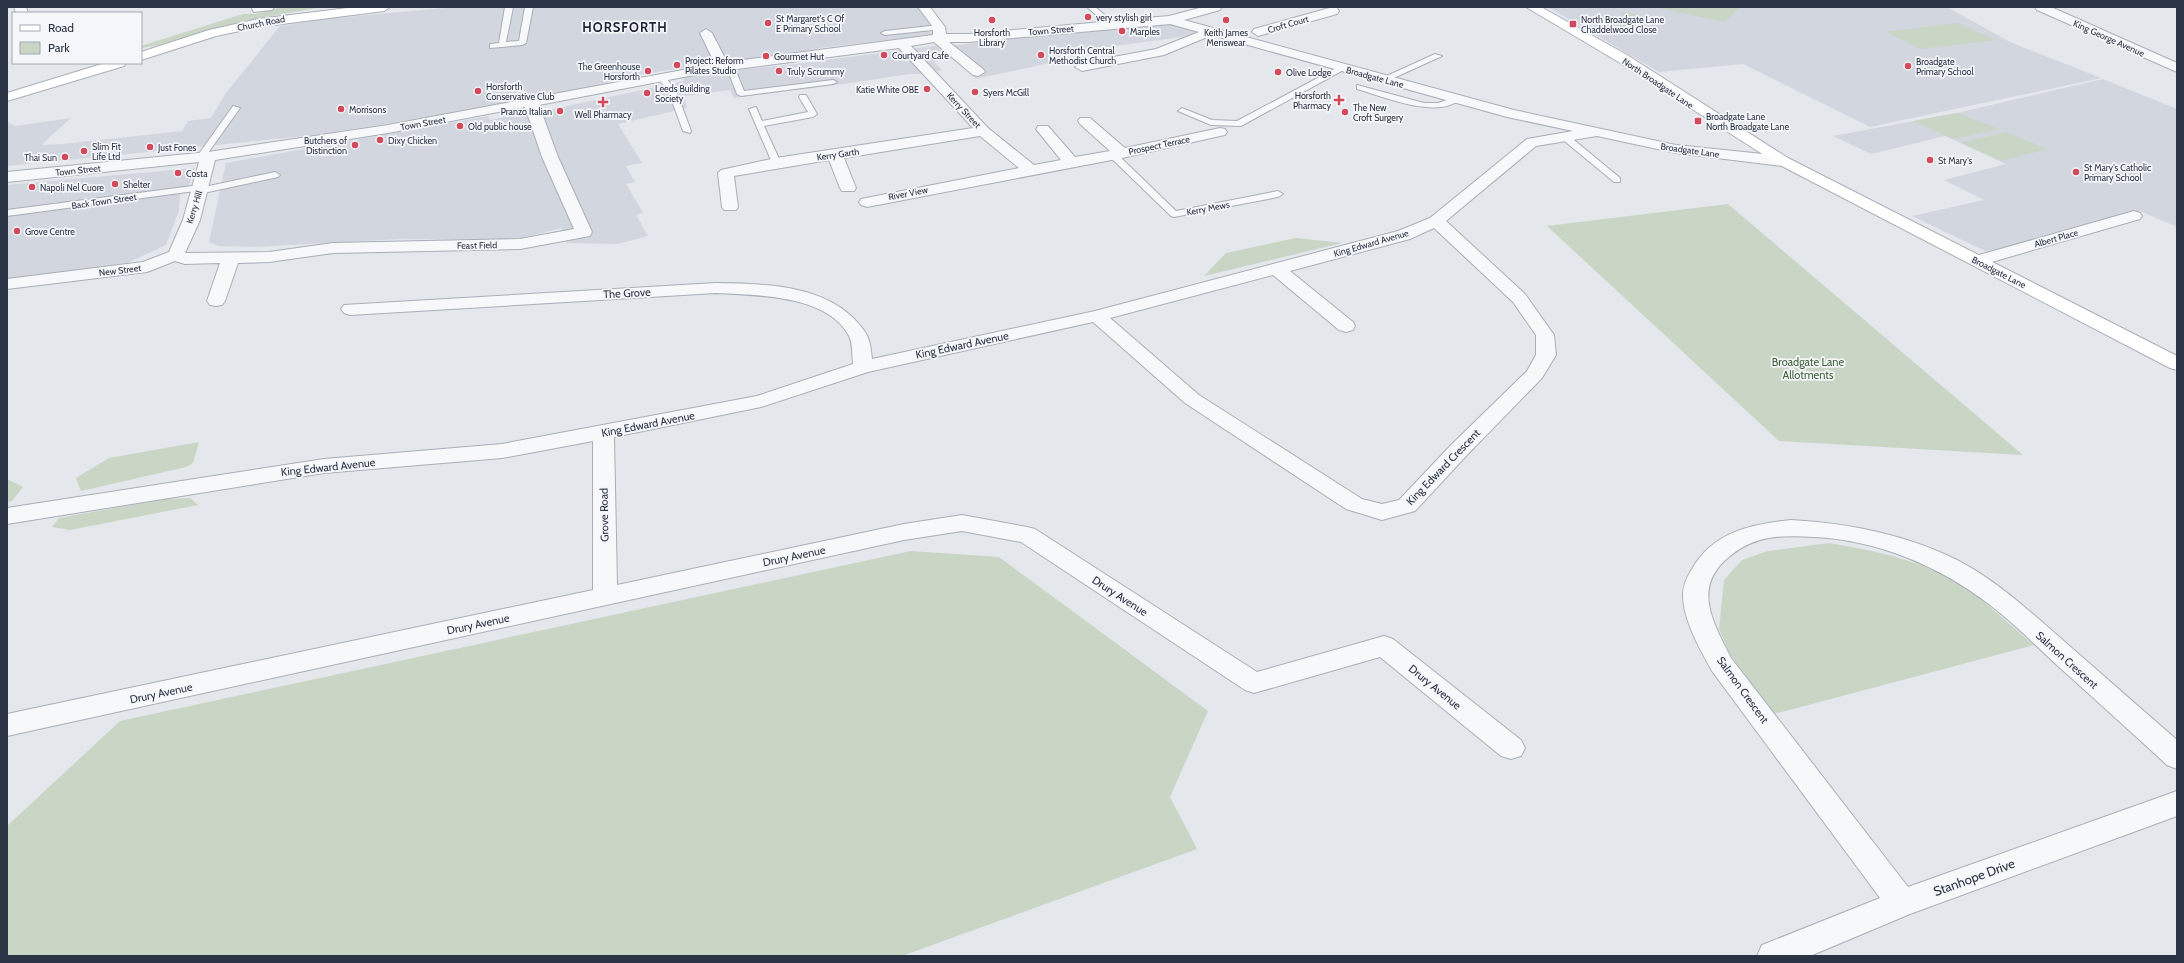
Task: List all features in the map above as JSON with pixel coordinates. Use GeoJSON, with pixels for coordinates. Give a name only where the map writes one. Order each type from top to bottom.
{"type":"FeatureCollection","features":[{"type":"Feature","properties":{"kind":"street","name":"Church Road"},"geometry":{"type":"LineString","coordinates":[[142,56],[213,33],[258,23],[384,7]]}},
{"type":"Feature","properties":{"kind":"street"},"geometry":{"type":"LineString","coordinates":[[924,7],[938,32],[978,72]]}},
{"type":"Feature","properties":{"kind":"street","name":"Town Street"},"geometry":{"type":"LineString","coordinates":[[7,177],[204,158],[388,129],[726,67],[902,44],[938,32],[969,38],[1170,20],[1216,7]]}},
{"type":"Feature","properties":{"kind":"street","name":"Croft Court"},"geometry":{"type":"LineString","coordinates":[[1296,7],[1317,16]]}},
{"type":"Feature","properties":{"kind":"street","name":"North Broadgate Lane"},"geometry":{"type":"LineString","coordinates":[[1532,7],[1622,58],[1699,110],[1783,161]]}},
{"type":"Feature","properties":{"kind":"street","name":"King George Avenue"},"geometry":{"type":"LineString","coordinates":[[2041,7],[2177,68]]}},
{"type":"Feature","properties":{"kind":"street","name":"Croft Court"},"geometry":{"type":"LineString","coordinates":[[1258,32],[1333,11]]}},
{"type":"Feature","properties":{"kind":"street","name":"Broadgate Lane"},"geometry":{"type":"LineString","coordinates":[[1170,20],[1512,114],[1593,133],[1676,149],[1783,161],[2177,364]]}},
{"type":"Feature","properties":{"kind":"street"},"geometry":{"type":"LineString","coordinates":[[706,32],[726,67]]}},
{"type":"Feature","properties":{"kind":"street"},"geometry":{"type":"LineString","coordinates":[[1082,67],[1159,52],[1212,32]]}},
{"type":"Feature","properties":{"kind":"street","name":"Kerry Street"},"geometry":{"type":"LineString","coordinates":[[902,44],[983,131],[1030,170]]}},
{"type":"Feature","properties":{"kind":"street"},"geometry":{"type":"LineString","coordinates":[[7,97],[116,64]]}},
{"type":"Feature","properties":{"kind":"street","name":"Feast Field"},"geometry":{"type":"LineString","coordinates":[[231,258],[268,257],[333,248],[520,244],[584,232],[550,157],[531,103]]}},
{"type":"Feature","properties":{"kind":"street"},"geometry":{"type":"LineString","coordinates":[[1512,114],[1532,142],[1593,133]]}},
{"type":"Feature","properties":{"kind":"street","name":"Prospect Terrace"},"geometry":{"type":"LineString","coordinates":[[1085,121],[1117,154],[1220,132]]}},
{"type":"Feature","properties":{"kind":"street"},"geometry":{"type":"LineString","coordinates":[[1043,129],[1071,162]]}},
{"type":"Feature","properties":{"kind":"street","name":"Kerry Garth"},"geometry":{"type":"LineString","coordinates":[[730,207],[726,172],[983,131]]}},
{"type":"Feature","properties":{"kind":"street","name":"King Edward Avenue"},"geometry":{"type":"LineString","coordinates":[[7,516],[324,466],[502,451],[603,434],[761,401],[863,367],[1097,316],[1397,237],[1436,221],[1532,142]]}},
{"type":"Feature","properties":{"kind":"street"},"geometry":{"type":"LineString","coordinates":[[1030,170],[1117,154]]}},
{"type":"Feature","properties":{"kind":"street"},"geometry":{"type":"LineString","coordinates":[[835,155],[848,188]]}},
{"type":"Feature","properties":{"kind":"street","name":"Kerry Hill"},"geometry":{"type":"LineString","coordinates":[[175,255],[182,245],[200,190],[204,158]]}},
{"type":"Feature","properties":{"kind":"street","name":"River View"},"geometry":{"type":"LineString","coordinates":[[867,202],[1030,170]]}},
{"type":"Feature","properties":{"kind":"street","name":"Albert Place"},"geometry":{"type":"LineString","coordinates":[[1978,261],[2134,216]]}},
{"type":"Feature","properties":{"kind":"street","name":"King Edward Crescent"},"geometry":{"type":"LineString","coordinates":[[1097,316],[1192,399],[1354,504],[1382,512],[1407,506],[1459,450],[1535,374],[1546,355],[1545,335],[1519,298],[1436,221]]}},
{"type":"Feature","properties":{"kind":"street"},"geometry":{"type":"LineString","coordinates":[[175,255],[185,259],[231,258],[216,301]]}},
{"type":"Feature","properties":{"kind":"street","name":"New Street"},"geometry":{"type":"LineString","coordinates":[[7,284],[147,267],[175,255]]}},
{"type":"Feature","properties":{"kind":"street"},"geometry":{"type":"LineString","coordinates":[[1278,269],[1346,326]]}},
{"type":"Feature","properties":{"kind":"street","name":"The Grove"},"geometry":{"type":"LineString","coordinates":[[350,309],[716,288],[770,290],[803,298],[833,309],[858,335],[863,367]]}},
{"type":"Feature","properties":{"kind":"street","name":"Grove Road"},"geometry":{"type":"LineString","coordinates":[[603,434],[605,597]]}},
{"type":"Feature","properties":{"kind":"street","name":"Drury Avenue"},"geometry":{"type":"LineString","coordinates":[[7,725],[904,532],[962,523],[1027,536],[1254,683],[1384,646],[1511,748]]}},
{"type":"Feature","properties":{"kind":"street","name":"Salmon Crescent"},"geometry":{"type":"LineString","coordinates":[[1902,903],[1721,664],[1705,629],[1695,595],[1702,569],[1719,550],[1744,535],[1782,529],[1823,529],[1901,546],[1940,562],[1975,581],[2000,600],[2177,757]]}},
{"type":"Feature","properties":{"kind":"street","name":"Stanhope Drive"},"geometry":{"type":"LineString","coordinates":[[1773,956],[1902,903],[2177,802]]}},
{"type":"Feature","properties":{"kind":"lane"},"geometry":{"type":"LineString","coordinates":[[493,46],[522,43],[511,30],[510,7]]}},
{"type":"Feature","properties":{"kind":"lane"},"geometry":{"type":"LineString","coordinates":[[502,45],[511,30],[529,7]]}},
{"type":"Feature","properties":{"kind":"lane"},"geometry":{"type":"LineString","coordinates":[[1092,7],[1113,25]]}},
{"type":"Feature","properties":{"kind":"lane"},"geometry":{"type":"LineString","coordinates":[[885,33],[938,32]]}},
{"type":"Feature","properties":{"kind":"lane"},"geometry":{"type":"LineString","coordinates":[[1384,79],[1438,56]]}},
{"type":"Feature","properties":{"kind":"lane"},"geometry":{"type":"LineString","coordinates":[[726,67],[741,94],[833,82]]}},
{"type":"Feature","properties":{"kind":"lane"},"geometry":{"type":"LineString","coordinates":[[1182,110],[1211,122],[1238,124],[1343,68]]}},
{"type":"Feature","properties":{"kind":"lane"},"geometry":{"type":"LineString","coordinates":[[661,78],[673,93],[687,131]]}},
{"type":"Feature","properties":{"kind":"lane"},"geometry":{"type":"LineString","coordinates":[[1360,87],[1424,105],[1439,105],[1456,99]]}},
{"type":"Feature","properties":{"kind":"lane"},"geometry":{"type":"LineString","coordinates":[[760,124],[813,114],[803,97]]}},
{"type":"Feature","properties":{"kind":"lane"},"geometry":{"type":"LineString","coordinates":[[204,158],[236,108]]}},
{"type":"Feature","properties":{"kind":"lane"},"geometry":{"type":"LineString","coordinates":[[754,109],[776,163]]}},
{"type":"Feature","properties":{"kind":"lane"},"geometry":{"type":"LineString","coordinates":[[1565,137],[1617,180]]}},
{"type":"Feature","properties":{"kind":"lane","name":"Kerry Mews"},"geometry":{"type":"LineString","coordinates":[[1117,154],[1174,214],[1278,194]]}},
{"type":"Feature","properties":{"kind":"lane","name":"Back Town Street"},"geometry":{"type":"LineString","coordinates":[[7,213],[200,190],[275,175]]}},
{"type":"Feature","properties":{"kind":"shaded area"},"geometry":{"type":"Polygon","coordinates":[[[456,7],[917,7],[938,34],[819,48],[790,55],[688,67],[631,76],[590,88],[514,104],[315,135],[7,166],[7,122],[15,126],[71,118],[41,145],[182,131],[188,121],[211,118],[226,93],[280,26],[324,19],[456,7]]]}},
{"type":"Feature","properties":{"kind":"shaded area","name":"Broadgate Primary School"},"geometry":{"type":"Polygon","coordinates":[[[1548,7],[1947,7],[2010,42],[2101,78],[1870,127],[1743,64],[1659,72],[1548,7]]]}},
{"type":"Feature","properties":{"kind":"shaded area"},"geometry":{"type":"Polygon","coordinates":[[[1165,23],[1179,25],[1203,34],[1079,51],[1064,55],[1068,59],[976,79],[955,58],[934,62],[942,70],[922,74],[909,74],[734,98],[730,90],[684,96],[687,108],[618,124],[642,163],[626,166],[635,182],[626,184],[643,213],[636,215],[648,236],[618,244],[567,243],[561,228],[514,240],[401,239],[254,247],[218,246],[209,242],[226,163],[488,116],[490,120],[524,113],[525,115],[684,81],[683,77],[722,71],[788,65],[941,45],[961,45],[995,39],[1165,23]]]}},
{"type":"Feature","properties":{"kind":"shaded area","name":"St Mary's Catholic Primary School"},"geometry":{"type":"Polygon","coordinates":[[[2103,79],[2177,109],[2177,227],[2140,211],[1987,252],[1912,216],[1984,200],[1944,180],[2006,164],[1945,136],[1871,154],[1833,136],[1957,113],[2103,79]]]}},
{"type":"Feature","properties":{"kind":"shaded area"},"geometry":{"type":"Polygon","coordinates":[[[195,168],[189,185],[180,194],[179,210],[166,245],[127,263],[7,279],[7,185],[195,168]]]}},
{"type":"Feature","properties":{"kind":"green space"},"geometry":{"type":"Polygon","coordinates":[[[281,7],[323,7],[243,21],[154,46],[142,48],[142,46],[243,14],[257,14],[281,7]]]}},
{"type":"Feature","properties":{"kind":"green space"},"geometry":{"type":"Polygon","coordinates":[[[1654,7],[1740,7],[1724,22],[1654,7]]]}},
{"type":"Feature","properties":{"kind":"green space"},"geometry":{"type":"Polygon","coordinates":[[[1620,11],[1650,18],[1632,34],[1617,24],[1626,18],[1620,11]]]}},
{"type":"Feature","properties":{"kind":"green space"},"geometry":{"type":"Polygon","coordinates":[[[1958,23],[1995,40],[1921,49],[1886,32],[1958,23]]]}},
{"type":"Feature","properties":{"kind":"green space"},"geometry":{"type":"Polygon","coordinates":[[[1957,113],[1999,129],[1953,139],[1913,121],[1957,113]]]}},
{"type":"Feature","properties":{"kind":"green space"},"geometry":{"type":"Polygon","coordinates":[[[2006,132],[2047,149],[2001,161],[1961,143],[2006,132]]]}},
{"type":"Feature","properties":{"kind":"green space","name":"Broadgate Lane Allotments"},"geometry":{"type":"Polygon","coordinates":[[[1728,204],[2023,455],[1779,441],[1547,226],[1728,204]]]}},
{"type":"Feature","properties":{"kind":"green space"},"geometry":{"type":"Polygon","coordinates":[[[1296,238],[1342,243],[1204,276],[1226,253],[1296,238]]]}},
{"type":"Feature","properties":{"kind":"green space"},"geometry":{"type":"Polygon","coordinates":[[[199,442],[193,463],[186,467],[81,491],[76,478],[109,458],[199,442]]]}},
{"type":"Feature","properties":{"kind":"green space"},"geometry":{"type":"Polygon","coordinates":[[[7,479],[23,487],[12,501],[7,502],[7,479]]]}},
{"type":"Feature","properties":{"kind":"green space"},"geometry":{"type":"Polygon","coordinates":[[[190,498],[198,505],[70,530],[52,527],[59,518],[165,499],[190,498]]]}},
{"type":"Feature","properties":{"kind":"green space"},"geometry":{"type":"Polygon","coordinates":[[[1829,543],[1902,559],[1920,564],[1937,572],[1969,590],[2034,645],[1770,715],[1730,654],[1719,629],[1724,580],[1742,560],[1768,551],[1829,543]]]}},
{"type":"Feature","properties":{"kind":"green space"},"geometry":{"type":"Polygon","coordinates":[[[911,551],[999,557],[1208,711],[1170,797],[1197,849],[902,956],[7,956],[7,826],[120,721],[911,551]]]}},
{"type":"Feature","properties":{"kind":"place","name":"very stylish girl"},"geometry":{"type":"Point","coordinates":[1088,17]}},
{"type":"Feature","properties":{"kind":"place","name":"Horsforth Library"},"geometry":{"type":"Point","coordinates":[992,20]}},
{"type":"Feature","properties":{"kind":"place","name":"Keith James Menswear"},"geometry":{"type":"Point","coordinates":[1226,20]}},
{"type":"Feature","properties":{"kind":"place","name":"St Margaret's C Of E Primary School"},"geometry":{"type":"Point","coordinates":[768,23]}},
{"type":"Feature","properties":{"kind":"place","name":"North Broadgate Lane Chaddelwood Close"},"geometry":{"type":"Point","coordinates":[1573,24]}},
{"type":"Feature","properties":{"kind":"place","name":"Marples"},"geometry":{"type":"Point","coordinates":[1122,31]}},
{"type":"Feature","properties":{"kind":"place","name":"Courtyard Cafe"},"geometry":{"type":"Point","coordinates":[884,55]}},
{"type":"Feature","properties":{"kind":"place","name":"Horsforth Central Methodist Church"},"geometry":{"type":"Point","coordinates":[1041,55]}},
{"type":"Feature","properties":{"kind":"place","name":"Gourmet Hut"},"geometry":{"type":"Point","coordinates":[766,56]}},
{"type":"Feature","properties":{"kind":"place","name":"Project: Reform Pilates Studio"},"geometry":{"type":"Point","coordinates":[677,65]}},
{"type":"Feature","properties":{"kind":"place","name":"Broadgate Primary School"},"geometry":{"type":"Point","coordinates":[1908,66]}},
{"type":"Feature","properties":{"kind":"place","name":"The Greenhouse Horsforth"},"geometry":{"type":"Point","coordinates":[648,71]}},
{"type":"Feature","properties":{"kind":"place","name":"Truly Scrummy"},"geometry":{"type":"Point","coordinates":[779,71]}},
{"type":"Feature","properties":{"kind":"place","name":"Olive Lodge"},"geometry":{"type":"Point","coordinates":[1278,72]}},
{"type":"Feature","properties":{"kind":"place","name":"Katie White OBE"},"geometry":{"type":"Point","coordinates":[927,89]}},
{"type":"Feature","properties":{"kind":"place","name":"Horsforth Conservative Club"},"geometry":{"type":"Point","coordinates":[478,91]}},
{"type":"Feature","properties":{"kind":"place","name":"Syers McGill"},"geometry":{"type":"Point","coordinates":[975,92]}},
{"type":"Feature","properties":{"kind":"place","name":"Leeds Building Society"},"geometry":{"type":"Point","coordinates":[647,93]}},
{"type":"Feature","properties":{"kind":"place","name":"Horsforth Pharmacy"},"geometry":{"type":"Point","coordinates":[1339,100]}},
{"type":"Feature","properties":{"kind":"place","name":"Well Pharmacy"},"geometry":{"type":"Point","coordinates":[603,102]}},
{"type":"Feature","properties":{"kind":"place","name":"Morrisons"},"geometry":{"type":"Point","coordinates":[341,109]}},
{"type":"Feature","properties":{"kind":"place","name":"Pranzo Italian"},"geometry":{"type":"Point","coordinates":[560,111]}},
{"type":"Feature","properties":{"kind":"place","name":"The New Croft Surgery"},"geometry":{"type":"Point","coordinates":[1345,112]}},
{"type":"Feature","properties":{"kind":"place","name":"Broadgate Lane North Broadgate Lane"},"geometry":{"type":"Point","coordinates":[1698,121]}},
{"type":"Feature","properties":{"kind":"place","name":"Old public house"},"geometry":{"type":"Point","coordinates":[460,126]}},
{"type":"Feature","properties":{"kind":"place","name":"Dixy Chicken"},"geometry":{"type":"Point","coordinates":[380,140]}},
{"type":"Feature","properties":{"kind":"place","name":"Butchers of Distinction"},"geometry":{"type":"Point","coordinates":[355,145]}},
{"type":"Feature","properties":{"kind":"place","name":"Just Fones"},"geometry":{"type":"Point","coordinates":[150,147]}},
{"type":"Feature","properties":{"kind":"place","name":"Slim Fit Life Ltd"},"geometry":{"type":"Point","coordinates":[84,151]}},
{"type":"Feature","properties":{"kind":"place","name":"Thai Sun"},"geometry":{"type":"Point","coordinates":[65,157]}},
{"type":"Feature","properties":{"kind":"place","name":"St Mary's"},"geometry":{"type":"Point","coordinates":[1930,160]}},
{"type":"Feature","properties":{"kind":"place","name":"St Mary's Catholic Primary School"},"geometry":{"type":"Point","coordinates":[2076,172]}},
{"type":"Feature","properties":{"kind":"place","name":"Costa"},"geometry":{"type":"Point","coordinates":[178,173]}},
{"type":"Feature","properties":{"kind":"place","name":"Shelter"},"geometry":{"type":"Point","coordinates":[115,184]}},
{"type":"Feature","properties":{"kind":"place","name":"Napoli Nel Cuore"},"geometry":{"type":"Point","coordinates":[32,187]}},
{"type":"Feature","properties":{"kind":"place","name":"Grove Centre"},"geometry":{"type":"Point","coordinates":[17,231]}},
{"type":"Feature","properties":{"kind":"district","name":"HORSFORTH"},"geometry":{"type":"Point","coordinates":[625,27]}}]}
